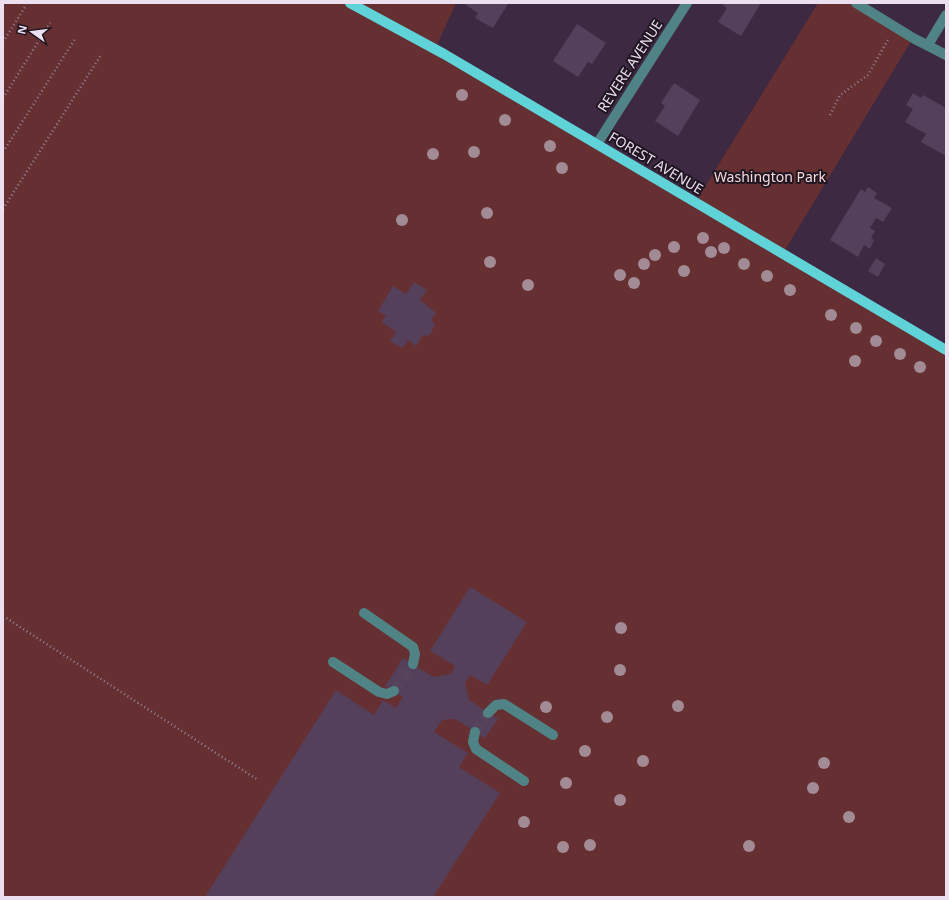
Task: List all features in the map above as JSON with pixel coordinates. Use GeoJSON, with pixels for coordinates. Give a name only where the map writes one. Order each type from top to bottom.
{"type":"FeatureCollection","features":[{"type":"Feature","properties":{"kind":"main road","name":"FOREST AVENUE"},"geometry":{"type":"LineString","coordinates":[[350,3],[444,54],[946,350]]}},
{"type":"Feature","properties":{"kind":"street","name":"REVERE AVENUE"},"geometry":{"type":"LineString","coordinates":[[597,144],[687,3]]}},
{"type":"Feature","properties":{"kind":"street"},"geometry":{"type":"LineString","coordinates":[[856,3],[946,55]]}},
{"type":"Feature","properties":{"kind":"street"},"geometry":{"type":"LineString","coordinates":[[928,44],[946,15]]}},
{"type":"Feature","properties":{"kind":"street"},"geometry":{"type":"LineString","coordinates":[[364,613],[413,647],[415,654],[412,664]]}},
{"type":"Feature","properties":{"kind":"street"},"geometry":{"type":"LineString","coordinates":[[333,662],[377,691],[387,694],[394,691]]}},
{"type":"Feature","properties":{"kind":"street"},"geometry":{"type":"LineString","coordinates":[[488,712],[496,705],[504,704],[553,735]]}},
{"type":"Feature","properties":{"kind":"street"},"geometry":{"type":"LineString","coordinates":[[475,732],[473,742],[476,749],[524,781]]}},
{"type":"Feature","properties":{"kind":"path"},"geometry":{"type":"LineString","coordinates":[[3,42],[26,7]]}},
{"type":"Feature","properties":{"kind":"path"},"geometry":{"type":"LineString","coordinates":[[3,98],[50,23]]}},
{"type":"Feature","properties":{"kind":"path"},"geometry":{"type":"LineString","coordinates":[[830,115],[840,95],[868,75],[896,27]]}},
{"type":"Feature","properties":{"kind":"path"},"geometry":{"type":"LineString","coordinates":[[3,152],[75,39]]}},
{"type":"Feature","properties":{"kind":"path"},"geometry":{"type":"LineString","coordinates":[[3,209],[101,55]]}},
{"type":"Feature","properties":{"kind":"path"},"geometry":{"type":"LineString","coordinates":[[3,616],[258,780]]}},
{"type":"Feature","properties":{"kind":"green space","name":"Washington Park"},"geometry":{"type":"Polygon","coordinates":[[[3,3],[456,3],[435,49],[695,203],[818,3],[856,3],[913,38],[782,255],[946,350],[946,897],[3,897],[3,3]]]}},
{"type":"Feature","properties":{"kind":"building"},"geometry":{"type":"Polygon","coordinates":[[[463,3],[508,4],[493,28],[475,18],[478,13],[463,3]]]}},
{"type":"Feature","properties":{"kind":"building"},"geometry":{"type":"Polygon","coordinates":[[[724,3],[761,3],[741,36],[718,22],[727,8],[723,5],[724,3]]]}},
{"type":"Feature","properties":{"kind":"building"},"geometry":{"type":"Polygon","coordinates":[[[577,24],[606,43],[592,64],[588,62],[578,77],[553,61],[577,24]]]}},
{"type":"Feature","properties":{"kind":"building"},"geometry":{"type":"Polygon","coordinates":[[[674,83],[700,100],[678,136],[655,121],[665,106],[661,103],[674,83]]]}},
{"type":"Feature","properties":{"kind":"building"},"geometry":{"type":"Polygon","coordinates":[[[913,93],[921,98],[923,95],[946,108],[946,156],[921,142],[926,134],[905,122],[913,109],[906,105],[913,93]]]}},
{"type":"Feature","properties":{"kind":"building"},"geometry":{"type":"Polygon","coordinates":[[[868,187],[877,193],[874,198],[892,208],[883,222],[876,218],[870,228],[875,231],[871,238],[874,240],[870,249],[864,245],[858,257],[830,240],[861,189],[865,192],[868,187]]]}},
{"type":"Feature","properties":{"kind":"building"},"geometry":{"type":"Polygon","coordinates":[[[876,258],[885,264],[878,277],[868,271],[876,258]]]}},
{"type":"Feature","properties":{"kind":"building"},"geometry":{"type":"Polygon","coordinates":[[[414,282],[427,290],[420,300],[436,313],[431,320],[435,325],[429,336],[423,335],[416,346],[408,340],[402,348],[390,341],[396,332],[382,322],[386,316],[378,311],[393,286],[406,294],[414,282]]]}},
{"type":"Feature","properties":{"kind":"building"},"geometry":{"type":"Polygon","coordinates":[[[470,587],[527,622],[487,685],[470,675],[465,683],[469,700],[498,719],[485,738],[455,719],[442,720],[434,732],[468,753],[459,767],[500,793],[433,897],[205,897],[336,690],[374,715],[383,700],[396,708],[403,697],[385,686],[403,658],[433,677],[451,674],[455,666],[430,651],[470,587]]]}},
{"type":"Feature","properties":{"kind":"tunnel"},"geometry":{"type":"LineString","coordinates":[[394,691],[413,664]]}},
{"type":"Feature","properties":{"kind":"tunnel"},"geometry":{"type":"LineString","coordinates":[[475,732],[488,713]]}}]}
